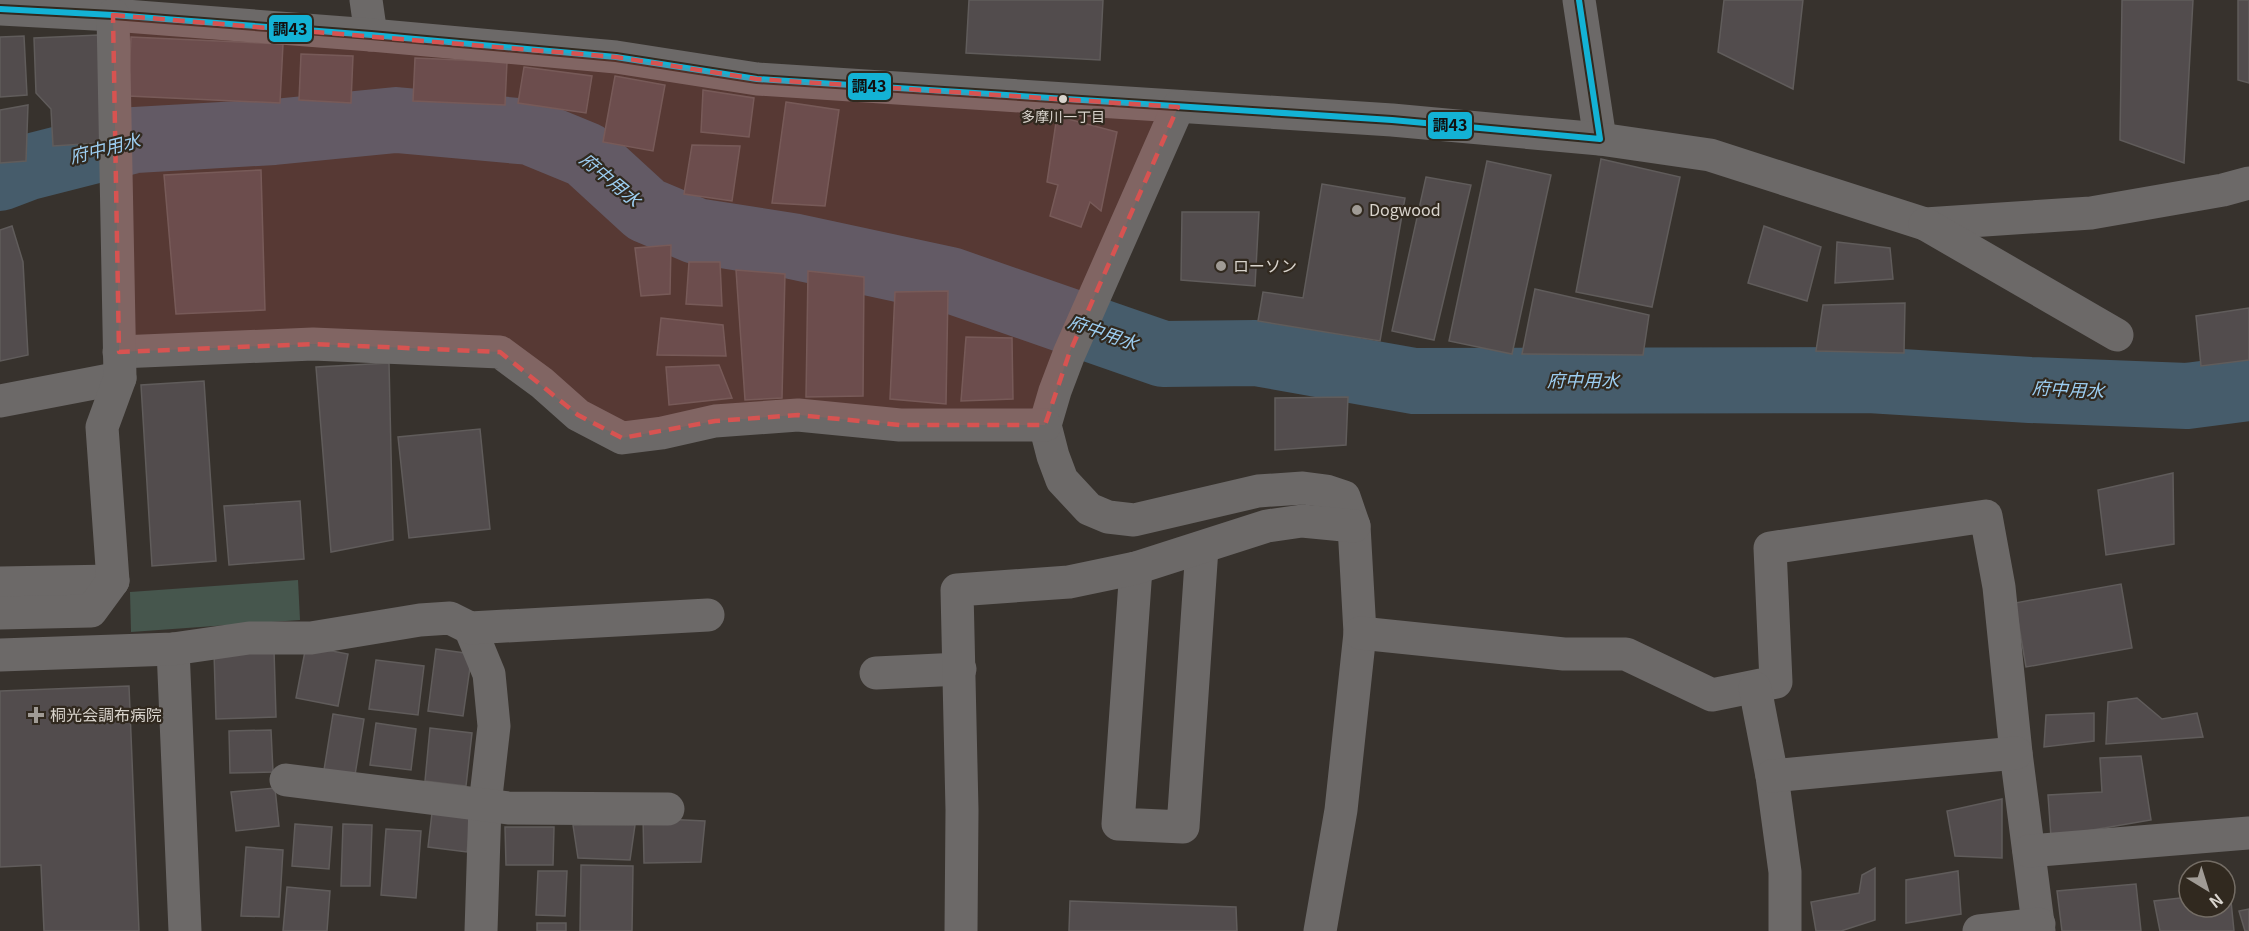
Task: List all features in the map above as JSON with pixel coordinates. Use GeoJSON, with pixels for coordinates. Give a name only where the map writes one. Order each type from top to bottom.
{"type":"FeatureCollection","features":[{"type":"Feature","properties":{"kind":"street"},"geometry":{"type":"LineString","coordinates":[[366,0],[371,34]]}},
{"type":"Feature","properties":{"kind":"street"},"geometry":{"type":"LineString","coordinates":[[1579,0],[1600,139]]}},
{"type":"Feature","properties":{"kind":"street"},"geometry":{"type":"LineString","coordinates":[[0,9],[371,34],[616,57],[758,79],[1392,120],[1600,139],[1710,155],[1925,224],[2117,335]]}},
{"type":"Feature","properties":{"kind":"street"},"geometry":{"type":"LineString","coordinates":[[0,613],[91,611],[113,581],[102,427],[120,365],[113,15]]}},
{"type":"Feature","properties":{"kind":"street"},"geometry":{"type":"LineString","coordinates":[[1178,107],[1070,354],[1045,424],[1062,480],[1089,509],[1108,517],[1134,520],[1258,491],[1303,488],[1326,490],[1344,497],[1354,526],[1360,633],[1341,810],[1320,931]]}},
{"type":"Feature","properties":{"kind":"street"},"geometry":{"type":"LineString","coordinates":[[1925,224],[2091,213],[2223,190],[2249,183]]}},
{"type":"Feature","properties":{"kind":"street"},"geometry":{"type":"LineString","coordinates":[[0,401],[120,365],[313,344],[500,352],[542,383],[578,415],[622,438],[662,433],[715,421],[798,415],[900,425],[1045,424]]}},
{"type":"Feature","properties":{"kind":"street"},"geometry":{"type":"LineString","coordinates":[[1360,633],[1564,654],[1626,654],[1712,695],[1755,688],[1776,682],[1770,548],[1986,516],[1999,587],[2016,753],[2039,928],[1979,931]]}},
{"type":"Feature","properties":{"kind":"street"},"geometry":{"type":"LineString","coordinates":[[961,931],[962,810],[957,590],[1069,582],[1136,568],[1267,526],[1302,521],[1354,526]]}},
{"type":"Feature","properties":{"kind":"street"},"geometry":{"type":"LineString","coordinates":[[1136,568],[1118,824],[1183,827],[1202,548]]}},
{"type":"Feature","properties":{"kind":"street"},"geometry":{"type":"LineString","coordinates":[[0,582],[113,581]]}},
{"type":"Feature","properties":{"kind":"street"},"geometry":{"type":"LineString","coordinates":[[0,655],[173,649],[249,639],[310,638],[450,618],[470,628],[708,615]]}},
{"type":"Feature","properties":{"kind":"street"},"geometry":{"type":"LineString","coordinates":[[470,628],[489,674],[494,726],[485,804],[481,931]]}},
{"type":"Feature","properties":{"kind":"street"},"geometry":{"type":"LineString","coordinates":[[173,649],[185,931]]}},
{"type":"Feature","properties":{"kind":"street"},"geometry":{"type":"LineString","coordinates":[[876,673],[960,669]]}},
{"type":"Feature","properties":{"kind":"street"},"geometry":{"type":"LineString","coordinates":[[1755,688],[1772,776],[1785,872],[1785,931]]}},
{"type":"Feature","properties":{"kind":"street"},"geometry":{"type":"LineString","coordinates":[[1772,776],[2016,753]]}},
{"type":"Feature","properties":{"kind":"street"},"geometry":{"type":"LineString","coordinates":[[286,780],[508,808],[668,809]]}},
{"type":"Feature","properties":{"kind":"street"},"geometry":{"type":"LineString","coordinates":[[2029,851],[2249,833]]}},
{"type":"Feature","properties":{"kind":"highlighted area"},"geometry":{"type":"Polygon","coordinates":[[[113,15],[616,57],[757,79],[1178,107],[1069,354],[1045,425],[900,425],[798,415],[715,421],[622,438],[578,415],[500,352],[313,344],[119,352],[113,15]]]}},
{"type":"Feature","properties":{"kind":"green space"},"geometry":{"type":"Polygon","coordinates":[[[298,580],[300,620],[131,632],[130,592],[298,580]]]}},
{"type":"Feature","properties":{"kind":"building"},"geometry":{"type":"Polygon","coordinates":[[[969,0],[1103,0],[1100,60],[966,53],[969,0]]]}},
{"type":"Feature","properties":{"kind":"building"},"geometry":{"type":"Polygon","coordinates":[[[1724,0],[1803,0],[1793,89],[1718,52],[1724,0]]]}},
{"type":"Feature","properties":{"kind":"building"},"geometry":{"type":"Polygon","coordinates":[[[2122,0],[2193,0],[2184,163],[2120,140],[2122,0]]]}},
{"type":"Feature","properties":{"kind":"building"},"geometry":{"type":"Polygon","coordinates":[[[2238,0],[2249,0],[2249,83],[2238,80],[2238,0]]]}},
{"type":"Feature","properties":{"kind":"building"},"geometry":{"type":"Polygon","coordinates":[[[98,35],[114,142],[53,146],[51,109],[36,93],[34,38],[98,35]]]}},
{"type":"Feature","properties":{"kind":"building"},"geometry":{"type":"Polygon","coordinates":[[[24,36],[27,95],[0,97],[0,37],[24,36]]]}},
{"type":"Feature","properties":{"kind":"building"},"geometry":{"type":"Polygon","coordinates":[[[131,37],[283,44],[280,103],[128,96],[131,37]]]}},
{"type":"Feature","properties":{"kind":"building"},"geometry":{"type":"Polygon","coordinates":[[[301,54],[353,56],[351,103],[299,100],[301,54]]]}},
{"type":"Feature","properties":{"kind":"building"},"geometry":{"type":"Polygon","coordinates":[[[415,58],[507,62],[505,105],[413,101],[415,58]]]}},
{"type":"Feature","properties":{"kind":"building"},"geometry":{"type":"Polygon","coordinates":[[[524,67],[592,76],[586,113],[518,103],[524,67]]]}},
{"type":"Feature","properties":{"kind":"building"},"geometry":{"type":"Polygon","coordinates":[[[615,76],[665,85],[653,151],[603,142],[615,76]]]}},
{"type":"Feature","properties":{"kind":"building"},"geometry":{"type":"Polygon","coordinates":[[[703,90],[754,98],[749,137],[701,132],[703,90]]]}},
{"type":"Feature","properties":{"kind":"building"},"geometry":{"type":"Polygon","coordinates":[[[786,102],[839,110],[825,206],[772,203],[786,102]]]}},
{"type":"Feature","properties":{"kind":"building"},"geometry":{"type":"Polygon","coordinates":[[[28,105],[26,161],[0,163],[0,110],[28,105]]]}},
{"type":"Feature","properties":{"kind":"building"},"geometry":{"type":"Polygon","coordinates":[[[1057,116],[1117,132],[1101,211],[1090,202],[1081,227],[1050,216],[1058,185],[1047,182],[1057,116]]]}},
{"type":"Feature","properties":{"kind":"building"},"geometry":{"type":"Polygon","coordinates":[[[692,145],[740,146],[732,201],[684,194],[692,145]]]}},
{"type":"Feature","properties":{"kind":"building"},"geometry":{"type":"Polygon","coordinates":[[[1601,159],[1680,177],[1652,307],[1576,292],[1601,159]]]}},
{"type":"Feature","properties":{"kind":"building"},"geometry":{"type":"Polygon","coordinates":[[[1487,161],[1551,175],[1512,354],[1449,341],[1487,161]]]}},
{"type":"Feature","properties":{"kind":"building"},"geometry":{"type":"Polygon","coordinates":[[[261,170],[265,310],[176,314],[164,175],[261,170]]]}},
{"type":"Feature","properties":{"kind":"building"},"geometry":{"type":"Polygon","coordinates":[[[1426,177],[1471,185],[1434,340],[1392,331],[1426,177]]]}},
{"type":"Feature","properties":{"kind":"building"},"geometry":{"type":"Polygon","coordinates":[[[1322,184],[1405,198],[1380,341],[1258,321],[1263,292],[1303,298],[1322,184]]]}},
{"type":"Feature","properties":{"kind":"building"},"geometry":{"type":"Polygon","coordinates":[[[1182,212],[1259,212],[1255,286],[1181,280],[1182,212]]]}},
{"type":"Feature","properties":{"kind":"building"},"geometry":{"type":"Polygon","coordinates":[[[12,226],[23,262],[28,355],[0,361],[0,230],[12,226]]]}},
{"type":"Feature","properties":{"kind":"building"},"geometry":{"type":"Polygon","coordinates":[[[1764,226],[1821,247],[1807,301],[1748,283],[1764,226]]]}},
{"type":"Feature","properties":{"kind":"building"},"geometry":{"type":"Polygon","coordinates":[[[1837,242],[1890,248],[1893,279],[1835,283],[1837,242]]]}},
{"type":"Feature","properties":{"kind":"building"},"geometry":{"type":"Polygon","coordinates":[[[671,245],[670,294],[641,296],[635,248],[671,245]]]}},
{"type":"Feature","properties":{"kind":"building"},"geometry":{"type":"Polygon","coordinates":[[[689,262],[720,262],[722,306],[686,304],[689,262]]]}},
{"type":"Feature","properties":{"kind":"building"},"geometry":{"type":"Polygon","coordinates":[[[736,270],[785,274],[782,398],[745,400],[736,270]]]}},
{"type":"Feature","properties":{"kind":"building"},"geometry":{"type":"Polygon","coordinates":[[[808,271],[864,277],[863,396],[806,397],[808,271]]]}},
{"type":"Feature","properties":{"kind":"building"},"geometry":{"type":"Polygon","coordinates":[[[1535,289],[1649,315],[1643,355],[1522,354],[1535,289]]]}},
{"type":"Feature","properties":{"kind":"building"},"geometry":{"type":"Polygon","coordinates":[[[948,291],[946,404],[890,399],[895,292],[948,291]]]}},
{"type":"Feature","properties":{"kind":"building"},"geometry":{"type":"Polygon","coordinates":[[[1905,303],[1904,353],[1816,351],[1823,305],[1905,303]]]}},
{"type":"Feature","properties":{"kind":"building"},"geometry":{"type":"Polygon","coordinates":[[[2249,308],[2249,360],[2201,366],[2196,316],[2249,308]]]}},
{"type":"Feature","properties":{"kind":"building"},"geometry":{"type":"Polygon","coordinates":[[[661,318],[723,325],[726,356],[657,355],[661,318]]]}},
{"type":"Feature","properties":{"kind":"building"},"geometry":{"type":"Polygon","coordinates":[[[966,337],[1012,338],[1013,399],[961,401],[966,337]]]}},
{"type":"Feature","properties":{"kind":"building"},"geometry":{"type":"Polygon","coordinates":[[[389,363],[393,540],[331,552],[316,367],[389,363]]]}},
{"type":"Feature","properties":{"kind":"building"},"geometry":{"type":"Polygon","coordinates":[[[719,365],[732,398],[669,405],[666,367],[719,365]]]}},
{"type":"Feature","properties":{"kind":"building"},"geometry":{"type":"Polygon","coordinates":[[[204,381],[216,561],[152,566],[141,385],[204,381]]]}},
{"type":"Feature","properties":{"kind":"building"},"geometry":{"type":"Polygon","coordinates":[[[1348,397],[1346,445],[1275,450],[1275,398],[1348,397]]]}},
{"type":"Feature","properties":{"kind":"building"},"geometry":{"type":"Polygon","coordinates":[[[480,429],[490,529],[409,538],[398,437],[480,429]]]}},
{"type":"Feature","properties":{"kind":"building"},"geometry":{"type":"Polygon","coordinates":[[[2173,473],[2174,544],[2106,555],[2098,490],[2173,473]]]}},
{"type":"Feature","properties":{"kind":"building"},"geometry":{"type":"Polygon","coordinates":[[[300,501],[304,559],[229,565],[224,506],[300,501]]]}},
{"type":"Feature","properties":{"kind":"building"},"geometry":{"type":"Polygon","coordinates":[[[2121,584],[2132,648],[2026,667],[2015,603],[2121,584]]]}},
{"type":"Feature","properties":{"kind":"building"},"geometry":{"type":"Polygon","coordinates":[[[306,646],[348,654],[338,706],[296,698],[306,646]]]}},
{"type":"Feature","properties":{"kind":"building"},"geometry":{"type":"Polygon","coordinates":[[[436,649],[472,654],[463,716],[428,711],[436,649]]]}},
{"type":"Feature","properties":{"kind":"building"},"geometry":{"type":"Polygon","coordinates":[[[274,650],[276,717],[216,719],[214,652],[274,650]]]}},
{"type":"Feature","properties":{"kind":"building"},"geometry":{"type":"Polygon","coordinates":[[[376,660],[424,666],[418,715],[369,709],[376,660]]]}},
{"type":"Feature","properties":{"kind":"building"},"geometry":{"type":"Polygon","coordinates":[[[129,686],[139,931],[44,931],[41,865],[0,867],[0,691],[129,686]]]}},
{"type":"Feature","properties":{"kind":"building"},"geometry":{"type":"Polygon","coordinates":[[[2137,698],[2162,719],[2197,713],[2203,737],[2106,744],[2108,702],[2137,698]]]}},
{"type":"Feature","properties":{"kind":"building"},"geometry":{"type":"Polygon","coordinates":[[[2094,713],[2094,741],[2044,747],[2046,715],[2094,713]]]}},
{"type":"Feature","properties":{"kind":"building"},"geometry":{"type":"Polygon","coordinates":[[[333,714],[364,719],[355,775],[324,770],[333,714]]]}},
{"type":"Feature","properties":{"kind":"building"},"geometry":{"type":"Polygon","coordinates":[[[376,723],[416,729],[411,770],[370,765],[376,723]]]}},
{"type":"Feature","properties":{"kind":"building"},"geometry":{"type":"Polygon","coordinates":[[[430,728],[472,733],[466,786],[425,781],[430,728]]]}},
{"type":"Feature","properties":{"kind":"building"},"geometry":{"type":"Polygon","coordinates":[[[271,730],[273,772],[230,773],[229,731],[271,730]]]}},
{"type":"Feature","properties":{"kind":"building"},"geometry":{"type":"Polygon","coordinates":[[[2141,756],[2151,820],[2051,837],[2048,795],[2102,792],[2100,758],[2141,756]]]}},
{"type":"Feature","properties":{"kind":"building"},"geometry":{"type":"Polygon","coordinates":[[[275,788],[279,826],[236,831],[231,792],[275,788]]]}},
{"type":"Feature","properties":{"kind":"building"},"geometry":{"type":"Polygon","coordinates":[[[2002,799],[2002,858],[1955,856],[1947,811],[2002,799]]]}},
{"type":"Feature","properties":{"kind":"building"},"geometry":{"type":"Polygon","coordinates":[[[432,813],[471,817],[467,852],[428,847],[432,813]]]}},
{"type":"Feature","properties":{"kind":"building"},"geometry":{"type":"Polygon","coordinates":[[[643,818],[705,821],[701,862],[644,863],[643,818]]]}},
{"type":"Feature","properties":{"kind":"building"},"geometry":{"type":"Polygon","coordinates":[[[295,824],[332,827],[329,869],[292,866],[295,824]]]}},
{"type":"Feature","properties":{"kind":"building"},"geometry":{"type":"Polygon","coordinates":[[[343,824],[372,825],[370,886],[341,886],[343,824]]]}},
{"type":"Feature","properties":{"kind":"building"},"geometry":{"type":"Polygon","coordinates":[[[573,825],[635,825],[630,860],[578,858],[573,825]]]}},
{"type":"Feature","properties":{"kind":"building"},"geometry":{"type":"Polygon","coordinates":[[[505,827],[554,827],[553,865],[506,865],[505,827]]]}},
{"type":"Feature","properties":{"kind":"building"},"geometry":{"type":"Polygon","coordinates":[[[386,829],[421,831],[416,898],[381,895],[386,829]]]}},
{"type":"Feature","properties":{"kind":"building"},"geometry":{"type":"Polygon","coordinates":[[[246,847],[283,850],[279,917],[241,916],[246,847]]]}},
{"type":"Feature","properties":{"kind":"building"},"geometry":{"type":"Polygon","coordinates":[[[581,865],[633,866],[632,931],[580,931],[581,865]]]}},
{"type":"Feature","properties":{"kind":"building"},"geometry":{"type":"Polygon","coordinates":[[[1875,868],[1875,920],[1841,931],[1816,931],[1811,902],[1859,893],[1862,875],[1875,868]]]}},
{"type":"Feature","properties":{"kind":"building"},"geometry":{"type":"Polygon","coordinates":[[[538,871],[567,871],[565,916],[536,915],[538,871]]]}},
{"type":"Feature","properties":{"kind":"building"},"geometry":{"type":"Polygon","coordinates":[[[1958,871],[1961,914],[1906,923],[1906,880],[1958,871]]]}},
{"type":"Feature","properties":{"kind":"building"},"geometry":{"type":"Polygon","coordinates":[[[2136,884],[2141,931],[2062,931],[2057,891],[2136,884]]]}},
{"type":"Feature","properties":{"kind":"building"},"geometry":{"type":"Polygon","coordinates":[[[287,887],[330,891],[327,931],[283,931],[287,887]]]}},
{"type":"Feature","properties":{"kind":"building"},"geometry":{"type":"Polygon","coordinates":[[[2177,898],[2177,919],[2233,919],[2234,931],[2160,931],[2154,901],[2177,898]]]}},
{"type":"Feature","properties":{"kind":"building"},"geometry":{"type":"Polygon","coordinates":[[[1070,901],[1236,907],[1237,931],[1069,931],[1070,901]]]}},
{"type":"Feature","properties":{"kind":"building"},"geometry":{"type":"Polygon","coordinates":[[[2249,909],[2249,931],[2245,931],[2239,911],[2249,909]]]}},
{"type":"Feature","properties":{"kind":"building"},"geometry":{"type":"Polygon","coordinates":[[[537,923],[566,923],[566,931],[537,931],[537,923]]]}},
{"type":"Feature","properties":{"kind":"waterway","name":"府中用水"},"geometry":{"type":"LineString","coordinates":[[0,178],[29,167],[135,140],[274,132],[396,120],[530,132],[586,155],[646,210],[696,231],[792,246],[950,280],[1163,354],[1256,353],[1414,381],[1869,380],[2030,390],[2187,396],[2249,388]]}},
{"type":"Feature","properties":{"kind":"transit line","name":"調43"},"geometry":{"type":"LineString","coordinates":[[0,9],[113,15],[371,35],[616,57],[757,79],[1392,120],[1600,139],[1579,0]]}},
{"type":"Feature","properties":{"kind":"place","name":"多摩川一丁目"},"geometry":{"type":"Point","coordinates":[1063,99]}},
{"type":"Feature","properties":{"kind":"place","name":"Dogwood"},"geometry":{"type":"Point","coordinates":[1357,210]}},
{"type":"Feature","properties":{"kind":"place","name":"ローソン"},"geometry":{"type":"Point","coordinates":[1221,266]}},
{"type":"Feature","properties":{"kind":"place","name":"桐光会調布病院"},"geometry":{"type":"Point","coordinates":[36,715]}}]}
